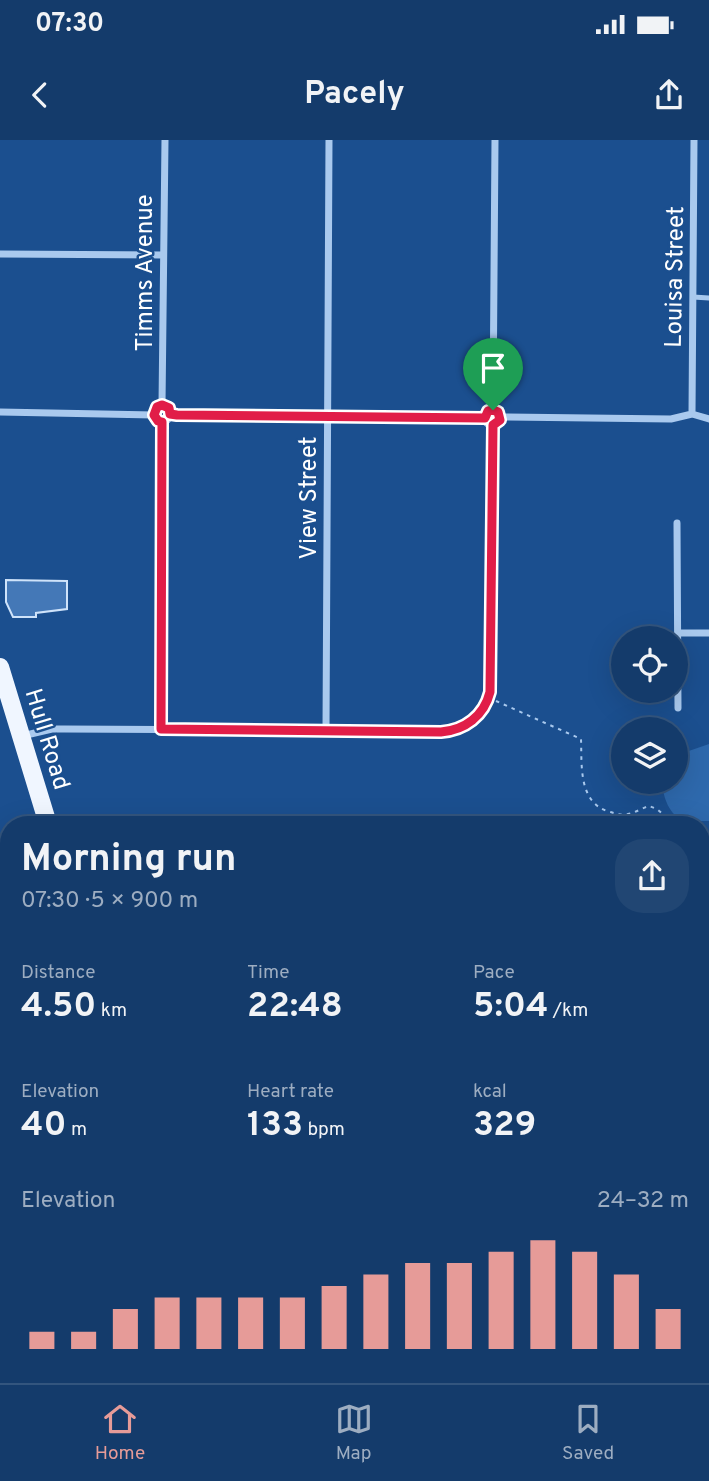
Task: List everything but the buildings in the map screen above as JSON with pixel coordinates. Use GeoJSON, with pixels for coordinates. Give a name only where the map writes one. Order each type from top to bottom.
{"type":"FeatureCollection","features":[{"type":"Feature","properties":{"kind":"main road","name":"Hull Road"},"geometry":{"type":"LineString","coordinates":[[0,667],[46,816]]}},
{"type":"Feature","properties":{"kind":"street","name":"Timms Avenue"},"geometry":{"type":"LineString","coordinates":[[162,405],[165,140]]}},
{"type":"Feature","properties":{"kind":"street","name":"View Street"},"geometry":{"type":"LineString","coordinates":[[326,731],[329,140]]}},
{"type":"Feature","properties":{"kind":"street"},"geometry":{"type":"LineString","coordinates":[[493,410],[495,140]]}},
{"type":"Feature","properties":{"kind":"street","name":"Louisa Street"},"geometry":{"type":"LineString","coordinates":[[692,414],[695,140]]}},
{"type":"Feature","properties":{"kind":"street"},"geometry":{"type":"LineString","coordinates":[[0,254],[163,255]]}},
{"type":"Feature","properties":{"kind":"street"},"geometry":{"type":"LineString","coordinates":[[162,405],[169,408],[167,421],[158,421],[154,415],[157,407],[162,405]]}},
{"type":"Feature","properties":{"kind":"street"},"geometry":{"type":"LineString","coordinates":[[493,425],[488,424],[486,413],[493,410],[498,412],[500,417]]}},
{"type":"Feature","properties":{"kind":"street"},"geometry":{"type":"LineString","coordinates":[[0,412],[154,415]]}},
{"type":"Feature","properties":{"kind":"street"},"geometry":{"type":"LineString","coordinates":[[170,414],[485,418]]}},
{"type":"Feature","properties":{"kind":"street"},"geometry":{"type":"LineString","coordinates":[[500,417],[671,419],[692,414],[709,419]]}},
{"type":"Feature","properties":{"kind":"street"},"geometry":{"type":"LineString","coordinates":[[493,425],[500,417]]}},
{"type":"Feature","properties":{"kind":"street"},"geometry":{"type":"LineString","coordinates":[[161,729],[162,422]]}},
{"type":"Feature","properties":{"kind":"street"},"geometry":{"type":"LineString","coordinates":[[21,737],[52,729],[441,732],[458,729],[476,718],[488,698],[490,683],[493,425]]}},
{"type":"Feature","properties":{"kind":"street"},"geometry":{"type":"LineString","coordinates":[[677,523],[678,626]]}},
{"type":"Feature","properties":{"kind":"street"},"geometry":{"type":"LineString","coordinates":[[688,633],[709,633]]}},
{"type":"Feature","properties":{"kind":"street"},"geometry":{"type":"LineString","coordinates":[[678,703],[678,708]]}},
{"type":"Feature","properties":{"kind":"lane"},"geometry":{"type":"LineString","coordinates":[[693,297],[709,298]]}},
{"type":"Feature","properties":{"kind":"path"},"geometry":{"type":"LineString","coordinates":[[488,698],[581,739],[582,776],[590,799],[598,808],[617,814],[628,814],[649,806],[665,816]]}},
{"type":"Feature","properties":{"kind":"shaded area"},"geometry":{"type":"Polygon","coordinates":[[[709,744],[709,816],[676,816],[664,794],[688,794],[688,751],[709,744]]]}},
{"type":"Feature","properties":{"kind":"route"},"geometry":{"type":"LineString","coordinates":[[157,407],[167,407],[170,414],[337,417],[485,418],[486,413],[493,410],[498,412],[500,420],[493,425],[490,692],[476,718],[458,729],[441,732],[161,729],[162,422],[154,415],[157,407]]}}]}
